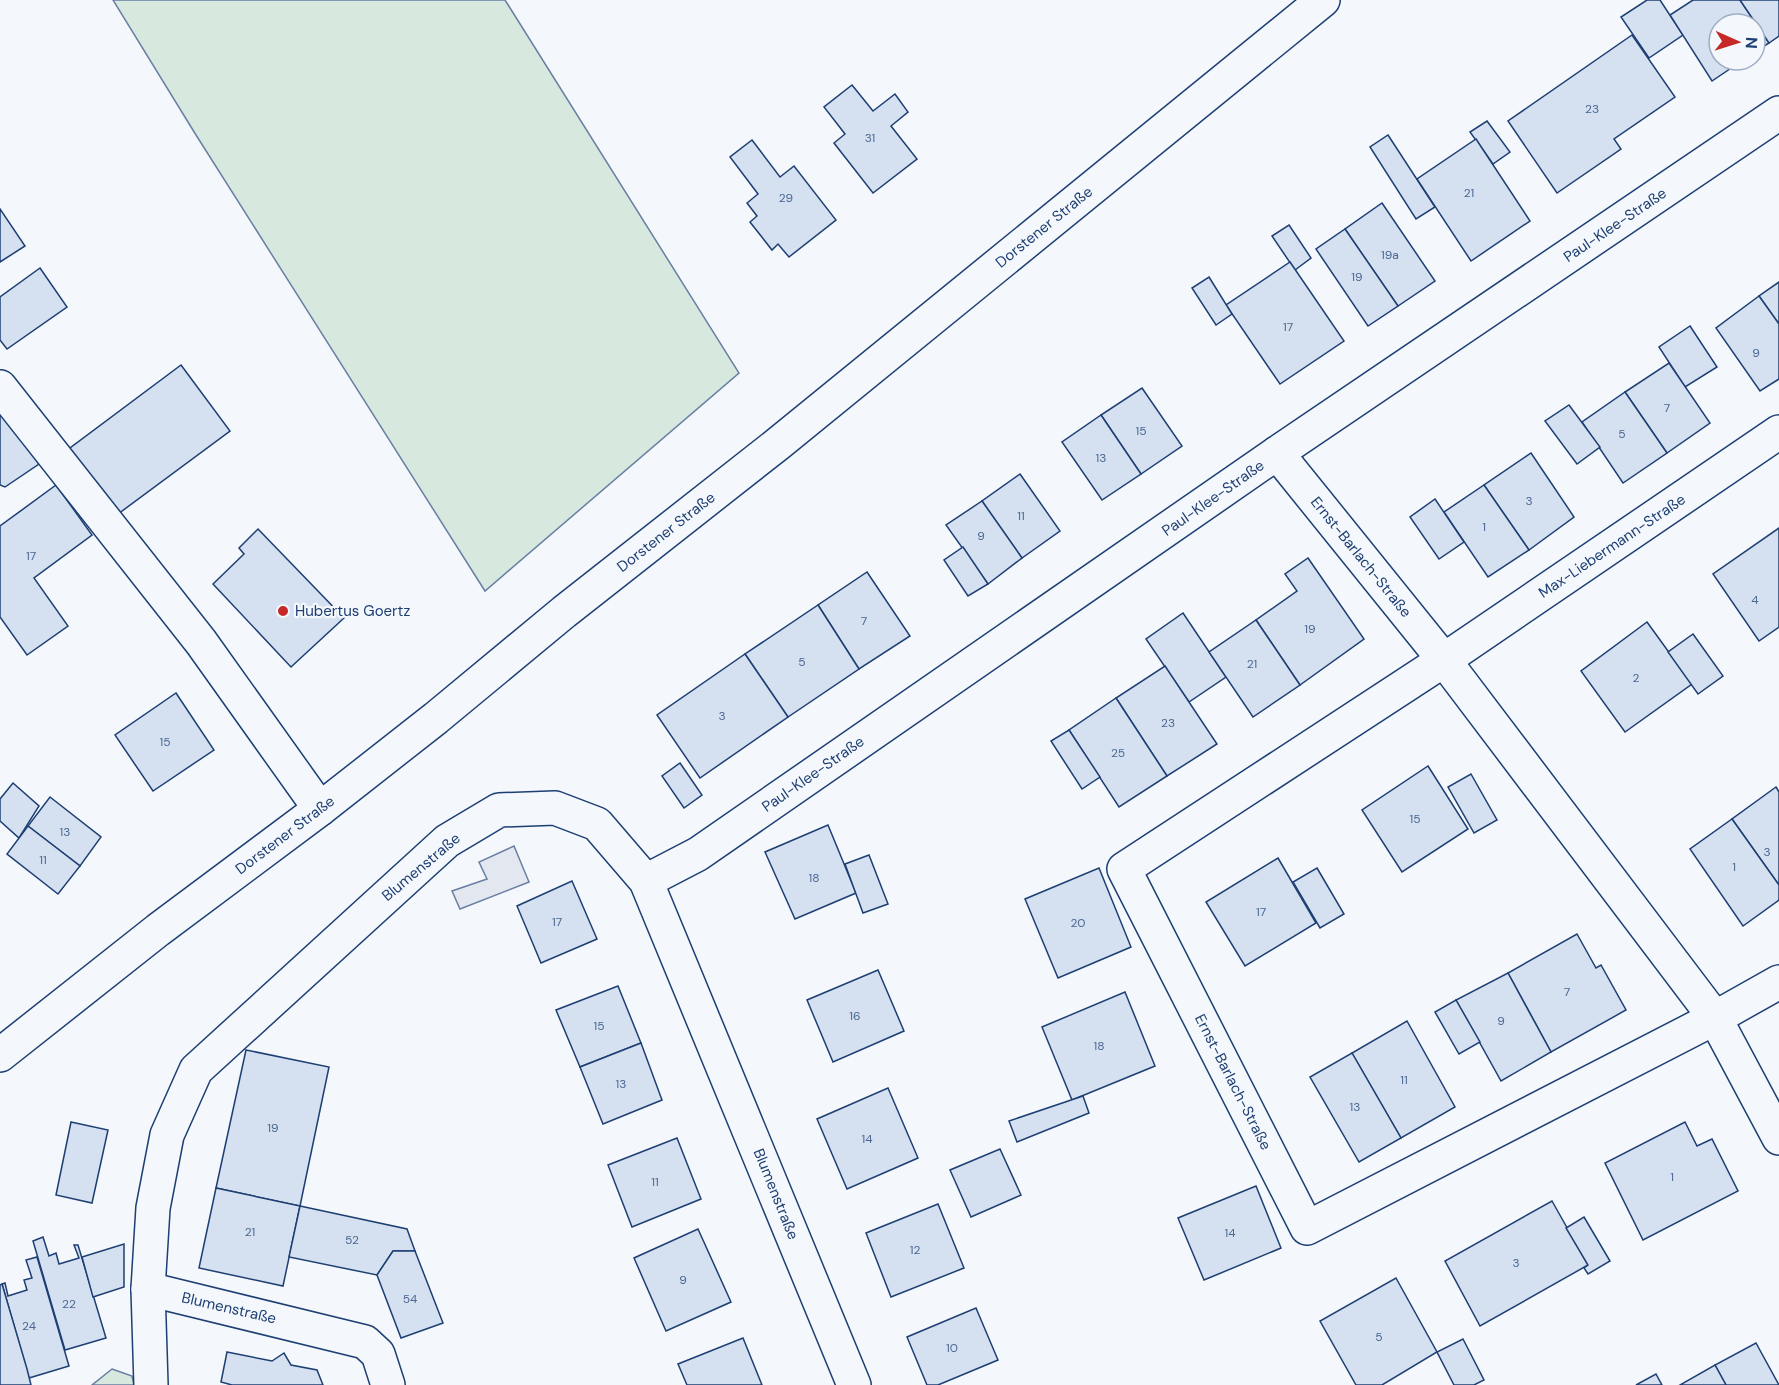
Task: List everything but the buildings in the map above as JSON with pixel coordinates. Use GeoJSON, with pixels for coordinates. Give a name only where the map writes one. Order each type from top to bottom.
{"type":"FeatureCollection","features":[{"type":"Feature","properties":{"kind":"street","name":"Dorstener Straße"},"geometry":{"type":"LineString","coordinates":[[0,1055],[158,930],[320,809],[564,612],[779,443],[1323,0]]}},
{"type":"Feature","properties":{"kind":"street","name":"Paul-Klee-Straße"},"geometry":{"type":"LineString","coordinates":[[646,881],[698,854],[1277,453],[1779,113]]}},
{"type":"Feature","properties":{"kind":"street"},"geometry":{"type":"LineString","coordinates":[[0,387],[201,642],[320,809]]}},
{"type":"Feature","properties":{"kind":"street","name":"Max-Liebermann-Straße"},"geometry":{"type":"LineString","coordinates":[[1444,660],[1779,432]]}},
{"type":"Feature","properties":{"kind":"street","name":"Ernst-Barlach-Straße"},"geometry":{"type":"LineString","coordinates":[[1277,453],[1444,660],[1715,1018],[1779,1138]]}},
{"type":"Feature","properties":{"kind":"street","name":"Ernst-Barlach-Straße"},"geometry":{"type":"LineString","coordinates":[[1444,660],[1124,869],[1307,1228],[1715,1018]]}},
{"type":"Feature","properties":{"kind":"street","name":"Blumenstraße"},"geometry":{"type":"LineString","coordinates":[[151,1385],[148,1288],[153,1208],[166,1135],[196,1070],[447,841],[499,810],[555,808],[597,824],[646,881],[854,1385]]}},
{"type":"Feature","properties":{"kind":"street"},"geometry":{"type":"LineString","coordinates":[[1715,1018],[1779,982]]}},
{"type":"Feature","properties":{"kind":"street","name":"Blumenstraße"},"geometry":{"type":"LineString","coordinates":[[148,1288],[365,1342],[378,1354],[388,1385]]}},
{"type":"Feature","properties":{"kind":"shaded area"},"geometry":{"type":"Polygon","coordinates":[[[113,0],[505,0],[739,373],[485,591],[113,0]]]}},
{"type":"Feature","properties":{"kind":"shaded area"},"geometry":{"type":"Polygon","coordinates":[[[514,846],[529,882],[460,909],[452,891],[487,879],[479,862],[514,846]]]}},
{"type":"Feature","properties":{"kind":"shaded area"},"geometry":{"type":"Polygon","coordinates":[[[112,1369],[132,1376],[134,1385],[92,1385],[112,1369]]]}},
{"type":"Feature","properties":{"kind":"place","name":"Hubertus Goertz"},"geometry":{"type":"Point","coordinates":[283,611]}}]}
